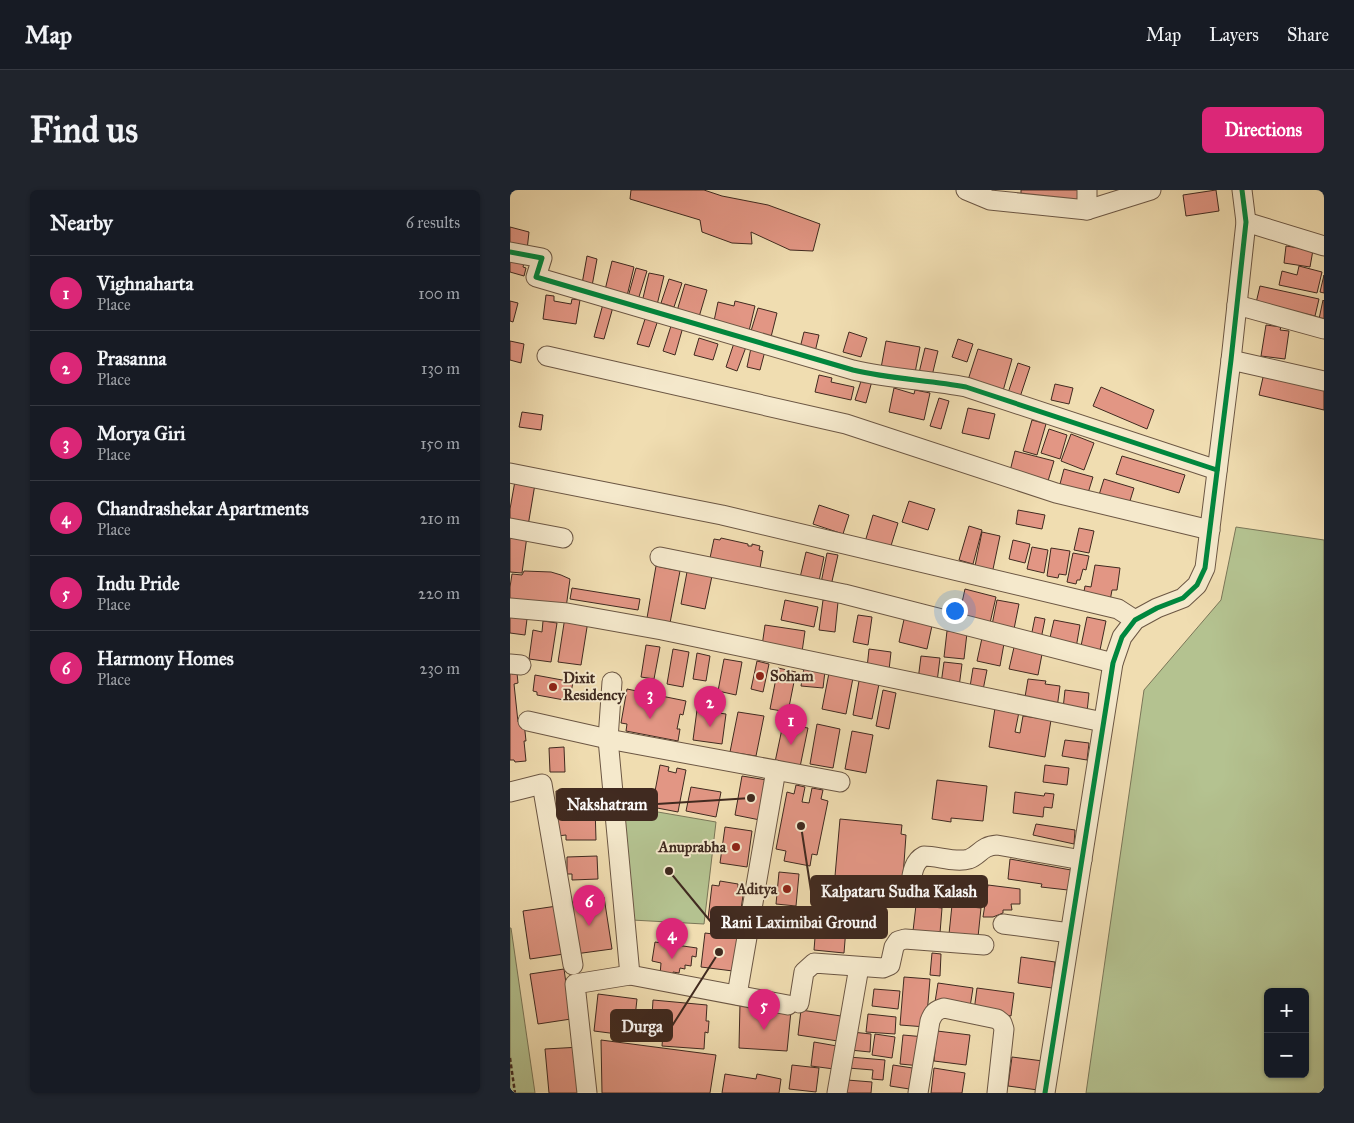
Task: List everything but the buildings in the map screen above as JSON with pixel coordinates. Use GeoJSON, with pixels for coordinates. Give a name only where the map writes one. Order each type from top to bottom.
{"type":"FeatureCollection","features":[{"type":"Feature","properties":{"kind":"street"},"geometry":{"type":"LineString","coordinates":[[966,190],[990,200],[1087,210],[1151,190]]}},
{"type":"Feature","properties":{"kind":"street"},"geometry":{"type":"LineString","coordinates":[[1087,190],[1087,210]]}},
{"type":"Feature","properties":{"kind":"street"},"geometry":{"type":"LineString","coordinates":[[1045,1093],[1112,663],[1122,637],[1135,620],[1157,608],[1183,598],[1197,585],[1205,568],[1246,222],[1242,190]]}},
{"type":"Feature","properties":{"kind":"street"},"geometry":{"type":"LineString","coordinates":[[1246,222],[1324,246]]}},
{"type":"Feature","properties":{"kind":"street"},"geometry":{"type":"LineString","coordinates":[[510,252],[542,258],[536,277],[876,376],[939,382],[966,387],[1217,470]]}},
{"type":"Feature","properties":{"kind":"street"},"geometry":{"type":"LineString","coordinates":[[1237,305],[1324,329]]}},
{"type":"Feature","properties":{"kind":"street"},"geometry":{"type":"LineString","coordinates":[[547,356],[846,424],[1056,493],[1210,530]]}},
{"type":"Feature","properties":{"kind":"street"},"geometry":{"type":"LineString","coordinates":[[1231,360],[1324,381]]}},
{"type":"Feature","properties":{"kind":"street"},"geometry":{"type":"LineString","coordinates":[[510,473],[722,515],[1118,609],[1135,620]]}},
{"type":"Feature","properties":{"kind":"street"},"geometry":{"type":"LineString","coordinates":[[510,528],[563,538]]}},
{"type":"Feature","properties":{"kind":"street"},"geometry":{"type":"LineString","coordinates":[[660,557],[844,594],[1112,663]]}},
{"type":"Feature","properties":{"kind":"street"},"geometry":{"type":"LineString","coordinates":[[510,608],[568,613],[662,630],[1103,722]]}},
{"type":"Feature","properties":{"kind":"street"},"geometry":{"type":"LineString","coordinates":[[612,682],[608,739],[630,975]]}},
{"type":"Feature","properties":{"kind":"street"},"geometry":{"type":"LineString","coordinates":[[528,721],[608,739],[840,782]]}},
{"type":"Feature","properties":{"kind":"street"},"geometry":{"type":"LineString","coordinates":[[736,995],[776,770]]}},
{"type":"Feature","properties":{"kind":"street"},"geometry":{"type":"LineString","coordinates":[[510,792],[542,784],[573,964]]}},
{"type":"Feature","properties":{"kind":"street"},"geometry":{"type":"LineString","coordinates":[[910,889],[915,864],[919,858],[924,856],[963,860],[970,859],[990,846],[997,846],[1082,860]]}},
{"type":"Feature","properties":{"kind":"street"},"geometry":{"type":"LineString","coordinates":[[1003,924],[1070,933]]}},
{"type":"Feature","properties":{"kind":"street"},"geometry":{"type":"LineString","coordinates":[[587,1093],[576,984],[630,975],[793,1004],[804,972],[814,963],[883,968],[890,965],[894,948],[898,941],[905,939],[984,945]]}},
{"type":"Feature","properties":{"kind":"street"},"geometry":{"type":"LineString","coordinates":[[837,1093],[859,967]]}},
{"type":"Feature","properties":{"kind":"street"},"geometry":{"type":"LineString","coordinates":[[918,1093],[930,1021],[932,1015],[944,1008],[997,1019],[1002,1023],[1004,1029],[997,1093]]}},
{"type":"Feature","properties":{"kind":"path"},"geometry":{"type":"LineString","coordinates":[[510,1058],[515,1093]]}},
{"type":"Feature","properties":{"kind":"green space"},"geometry":{"type":"Polygon","coordinates":[[[1236,527],[1324,540],[1324,1093],[1086,1093],[1144,690],[1221,600],[1236,527]]]}},
{"type":"Feature","properties":{"kind":"green space"},"geometry":{"type":"Polygon","coordinates":[[[623,806],[716,822],[704,924],[632,920],[623,806]]]}},
{"type":"Feature","properties":{"kind":"green space"},"geometry":{"type":"Polygon","coordinates":[[[511,928],[535,1093],[510,1093],[511,928]]]}},
{"type":"Feature","properties":{"kind":"cycle path"},"geometry":{"type":"LineString","coordinates":[[1045,1093],[1113,663],[1122,637],[1135,620],[1157,608],[1183,598],[1197,585],[1205,568],[1246,222],[1242,190]]}},
{"type":"Feature","properties":{"kind":"cycle path"},"geometry":{"type":"LineString","coordinates":[[510,252],[542,258],[536,277],[853,370],[966,387],[1217,470]]}},
{"type":"Feature","properties":{"kind":"place","name":"Soham"},"geometry":{"type":"Point","coordinates":[760,676]}},
{"type":"Feature","properties":{"kind":"place","name":"Dixit Residency"},"geometry":{"type":"Point","coordinates":[553,687]}},
{"type":"Feature","properties":{"kind":"place","name":"Morya Giri"},"geometry":{"type":"Point","coordinates":[650,719]}},
{"type":"Feature","properties":{"kind":"place","name":"Prasanna"},"geometry":{"type":"Point","coordinates":[710,727]}},
{"type":"Feature","properties":{"kind":"place","name":"Vighnaharta"},"geometry":{"type":"Point","coordinates":[791,745]}},
{"type":"Feature","properties":{"kind":"place","name":"Nakshatram"},"geometry":{"type":"Point","coordinates":[751,798]}},
{"type":"Feature","properties":{"kind":"place","name":"Kalpataru Sudha Kalash"},"geometry":{"type":"Point","coordinates":[801,826]}},
{"type":"Feature","properties":{"kind":"place","name":"Anuprabha"},"geometry":{"type":"Point","coordinates":[736,847]}},
{"type":"Feature","properties":{"kind":"place","name":"Rani Laximibai Ground"},"geometry":{"type":"Point","coordinates":[669,871]}},
{"type":"Feature","properties":{"kind":"place","name":"Aditya"},"geometry":{"type":"Point","coordinates":[787,889]}},
{"type":"Feature","properties":{"kind":"place","name":"Harmony Homes"},"geometry":{"type":"Point","coordinates":[589,926]}},
{"type":"Feature","properties":{"kind":"place","name":"Durga"},"geometry":{"type":"Point","coordinates":[719,952]}},
{"type":"Feature","properties":{"kind":"place","name":"Chandrashekar Apartments"},"geometry":{"type":"Point","coordinates":[672,959]}},
{"type":"Feature","properties":{"kind":"place","name":"Indu Pride"},"geometry":{"type":"Point","coordinates":[764,1030]}}]}
